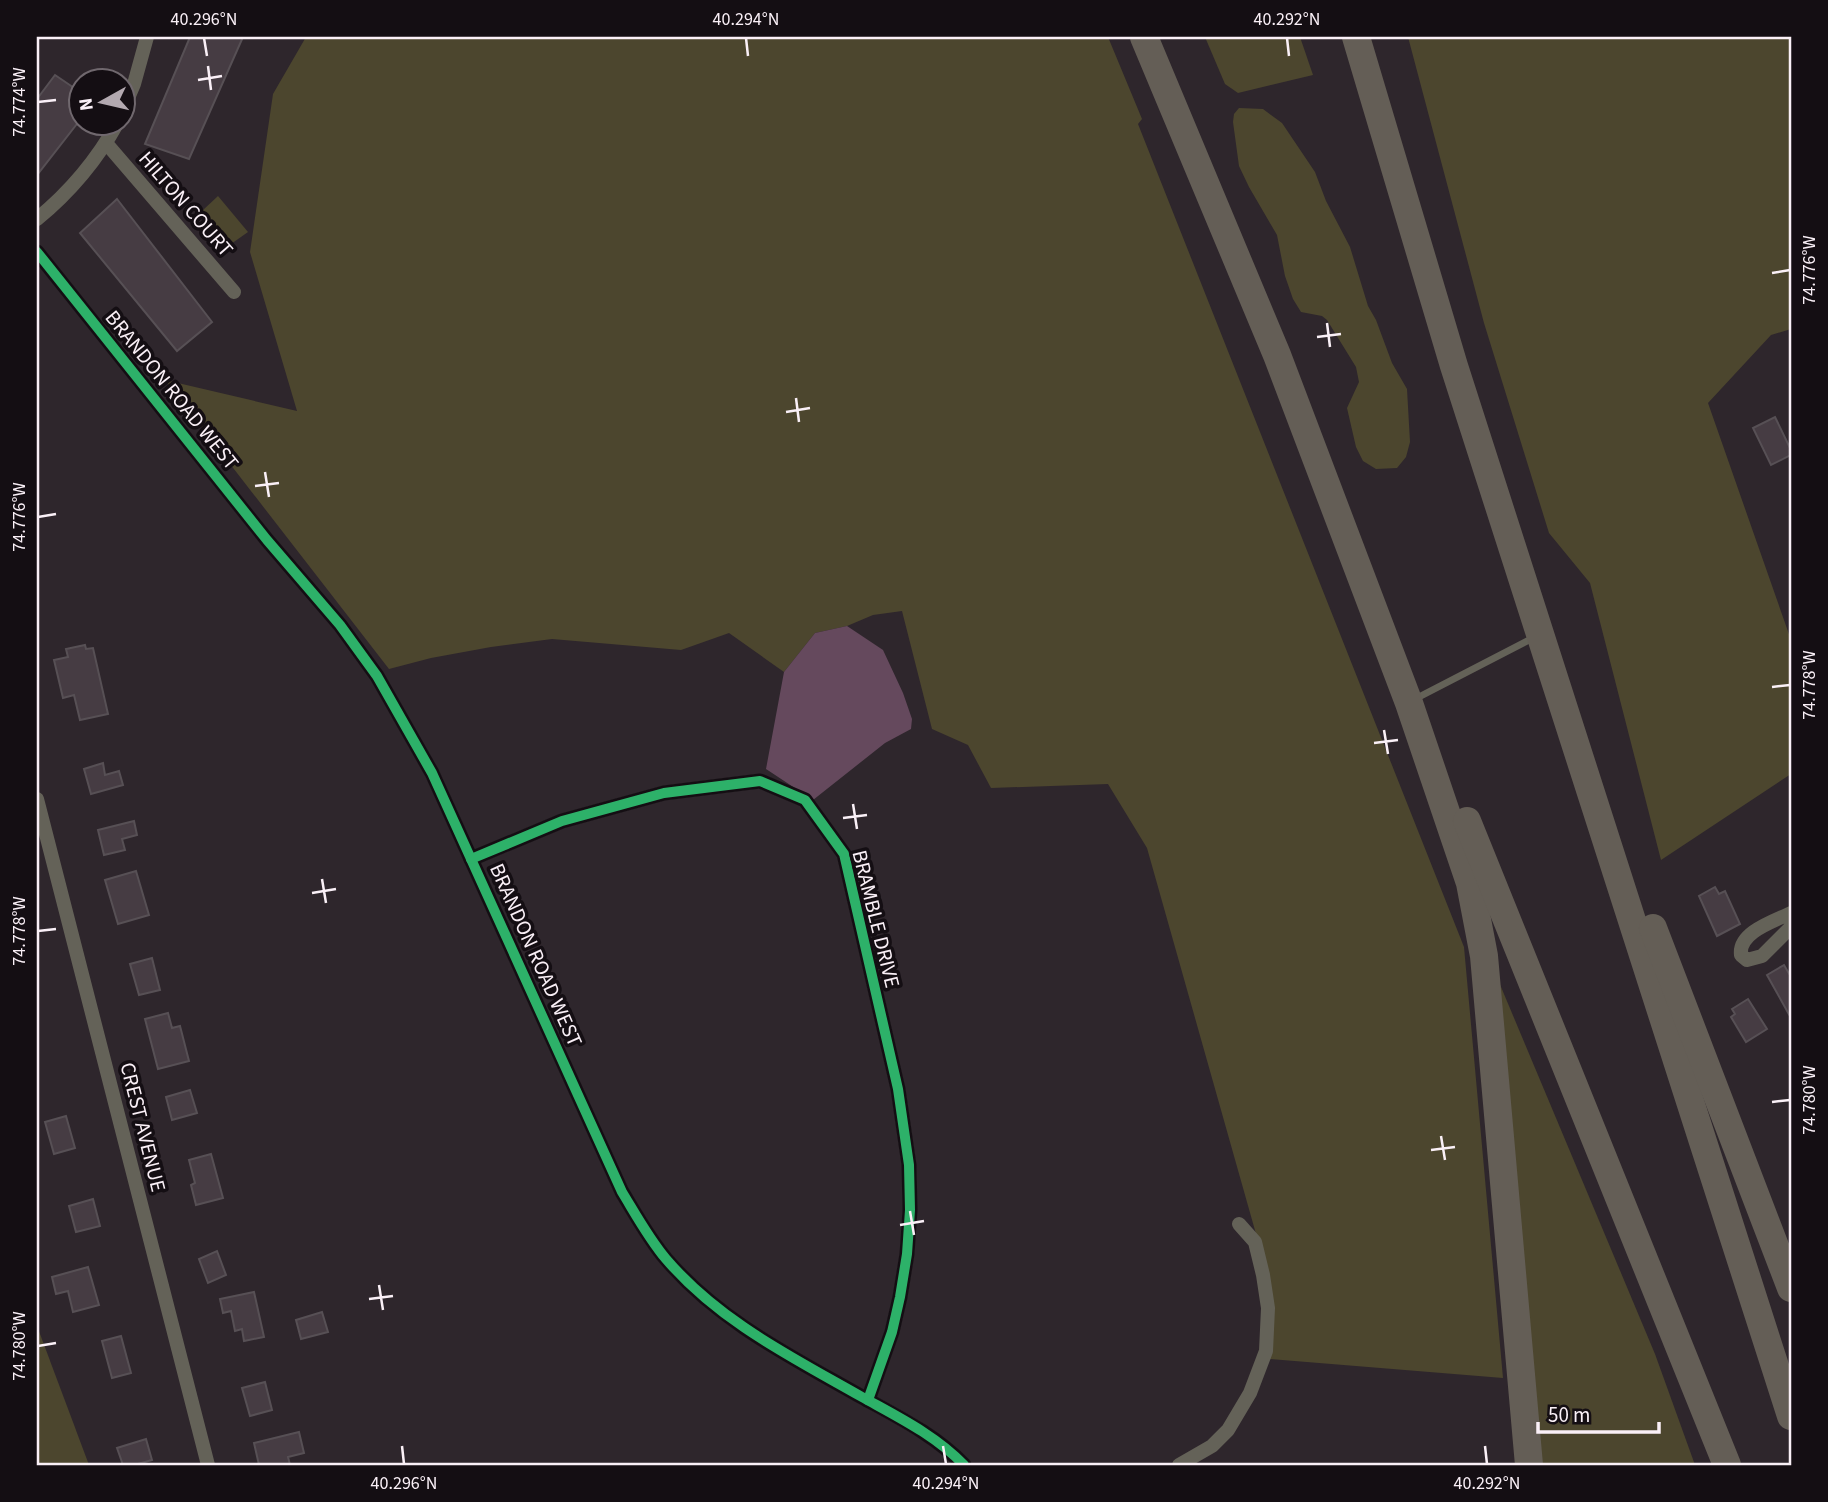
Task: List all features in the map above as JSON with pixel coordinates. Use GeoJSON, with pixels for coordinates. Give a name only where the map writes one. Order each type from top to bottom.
{"type":"FeatureCollection","features":[{"type":"Feature","properties":{"kind":"highway"},"geometry":{"type":"LineString","coordinates":[[1144,37],[1277,355],[1409,703],[1470,883],[1479,923],[1513,1266],[1529,1465]]}},
{"type":"Feature","properties":{"kind":"highway"},"geometry":{"type":"LineString","coordinates":[[1356,37],[1391,160],[1493,487],[1791,1416]]}},
{"type":"Feature","properties":{"kind":"highway"},"geometry":{"type":"LineString","coordinates":[[1493,487],[1659,943],[1791,1288]]}},
{"type":"Feature","properties":{"kind":"highway"},"geometry":{"type":"LineString","coordinates":[[1409,703],[1434,742],[1727,1465]]}},
{"type":"Feature","properties":{"kind":"street"},"geometry":{"type":"LineString","coordinates":[[136,77],[147,37]]}},
{"type":"Feature","properties":{"kind":"street"},"geometry":{"type":"LineString","coordinates":[[37,219],[77,182],[110,136]]}},
{"type":"Feature","properties":{"kind":"street","name":"HILTON COURT"},"geometry":{"type":"LineString","coordinates":[[106,143],[234,292]]}},
{"type":"Feature","properties":{"kind":"street","name":"BRANDON ROAD WEST"},"geometry":{"type":"LineString","coordinates":[[37,252],[267,540],[340,625],[402,717],[432,773],[622,1192],[647,1234],[690,1285],[716,1309],[746,1330],[930,1436],[964,1465]]}},
{"type":"Feature","properties":{"kind":"street","name":"BRAMBLE DRIVE"},"geometry":{"type":"LineString","coordinates":[[471,859],[562,821],[664,793],[760,781],[805,800],[844,854],[898,1089],[909,1165],[909,1221],[900,1297],[892,1332],[868,1400]]}},
{"type":"Feature","properties":{"kind":"street","name":"CREST AVENUE"},"geometry":{"type":"LineString","coordinates":[[37,799],[208,1465]]}},
{"type":"Feature","properties":{"kind":"street"},"geometry":{"type":"LineString","coordinates":[[1791,913],[1752,934],[1742,944],[1741,955],[1747,960],[1758,958],[1791,927]]}},
{"type":"Feature","properties":{"kind":"street"},"geometry":{"type":"LineString","coordinates":[[1179,1465],[1212,1446],[1228,1430],[1251,1393],[1266,1351],[1268,1308],[1263,1275],[1255,1242],[1239,1224]]}},
{"type":"Feature","properties":{"kind":"lane"},"geometry":{"type":"LineString","coordinates":[[1409,703],[1540,634]]}},
{"type":"Feature","properties":{"kind":"shaded area"},"geometry":{"type":"Polygon","coordinates":[[[306,37],[1108,37],[1142,119],[1138,124],[1464,947],[1503,1378],[1269,1359],[1271,1287],[1147,848],[1108,784],[991,788],[968,745],[932,729],[902,611],[873,615],[847,626],[815,633],[784,672],[729,633],[681,650],[552,639],[431,658],[389,669],[165,380],[297,411],[250,252],[273,94],[306,37]]]}},
{"type":"Feature","properties":{"kind":"shaded area"},"geometry":{"type":"Polygon","coordinates":[[[1205,37],[1300,37],[1313,75],[1238,93],[1225,84],[1205,37]]]}},
{"type":"Feature","properties":{"kind":"shaded area"},"geometry":{"type":"Polygon","coordinates":[[[1408,37],[1791,37],[1791,329],[1771,335],[1708,403],[1791,640],[1791,774],[1661,860],[1590,583],[1549,533],[1484,323],[1408,37]]]}},
{"type":"Feature","properties":{"kind":"shaded area"},"geometry":{"type":"Polygon","coordinates":[[[1239,108],[1263,109],[1282,123],[1315,172],[1326,201],[1350,247],[1368,306],[1392,363],[1407,389],[1410,442],[1406,457],[1397,468],[1376,469],[1363,461],[1356,447],[1347,408],[1359,382],[1356,367],[1327,320],[1322,316],[1301,312],[1293,299],[1285,276],[1277,235],[1239,166],[1233,122],[1234,114],[1239,108]]]}},
{"type":"Feature","properties":{"kind":"shaded area"},"geometry":{"type":"Polygon","coordinates":[[[218,196],[248,232],[231,244],[202,211],[218,196]]]}},
{"type":"Feature","properties":{"kind":"shaded area"},"geometry":{"type":"Polygon","coordinates":[[[847,626],[883,650],[903,693],[912,719],[911,729],[885,743],[813,800],[766,769],[784,672],[815,633],[847,626]]]}},
{"type":"Feature","properties":{"kind":"shaded area"},"geometry":{"type":"Polygon","coordinates":[[[1496,975],[1655,1354],[1695,1465],[1541,1465],[1496,975]]]}},
{"type":"Feature","properties":{"kind":"shaded area"},"geometry":{"type":"Polygon","coordinates":[[[37,1326],[89,1465],[37,1465],[37,1326]]]}},
{"type":"Feature","properties":{"kind":"building"},"geometry":{"type":"Polygon","coordinates":[[[190,37],[243,37],[189,159],[145,144],[190,37]]]}},
{"type":"Feature","properties":{"kind":"building"},"geometry":{"type":"Polygon","coordinates":[[[55,75],[66,82],[67,136],[37,175],[37,99],[55,75]]]}},
{"type":"Feature","properties":{"kind":"building"},"geometry":{"type":"Polygon","coordinates":[[[117,199],[212,322],[177,351],[80,233],[117,199]]]}},
{"type":"Feature","properties":{"kind":"building"},"geometry":{"type":"Polygon","coordinates":[[[1775,417],[1791,455],[1771,465],[1753,428],[1775,417]]]}},
{"type":"Feature","properties":{"kind":"building"},"geometry":{"type":"Polygon","coordinates":[[[85,645],[86,649],[93,648],[108,714],[80,720],[74,695],[63,698],[54,660],[68,657],[66,649],[85,645]]]}},
{"type":"Feature","properties":{"kind":"building"},"geometry":{"type":"Polygon","coordinates":[[[103,763],[105,775],[119,771],[123,785],[91,794],[84,769],[103,763]]]}},
{"type":"Feature","properties":{"kind":"building"},"geometry":{"type":"Polygon","coordinates":[[[134,821],[137,835],[122,839],[125,850],[104,855],[98,830],[134,821]]]}},
{"type":"Feature","properties":{"kind":"building"},"geometry":{"type":"Polygon","coordinates":[[[136,871],[149,915],[118,924],[105,880],[136,871]]]}},
{"type":"Feature","properties":{"kind":"building"},"geometry":{"type":"Polygon","coordinates":[[[1715,887],[1719,894],[1725,891],[1740,924],[1717,936],[1699,896],[1715,887]]]}},
{"type":"Feature","properties":{"kind":"building"},"geometry":{"type":"Polygon","coordinates":[[[152,958],[160,990],[139,995],[130,964],[152,958]]]}},
{"type":"Feature","properties":{"kind":"building"},"geometry":{"type":"Polygon","coordinates":[[[1784,965],[1791,977],[1791,1018],[1767,975],[1784,965]]]}},
{"type":"Feature","properties":{"kind":"building"},"geometry":{"type":"Polygon","coordinates":[[[1748,999],[1767,1029],[1746,1042],[1731,1017],[1735,1014],[1732,1009],[1748,999]]]}},
{"type":"Feature","properties":{"kind":"building"},"geometry":{"type":"Polygon","coordinates":[[[168,1013],[172,1028],[180,1026],[189,1061],[158,1069],[145,1019],[168,1013]]]}},
{"type":"Feature","properties":{"kind":"building"},"geometry":{"type":"Polygon","coordinates":[[[190,1090],[197,1113],[172,1120],[166,1097],[190,1090]]]}},
{"type":"Feature","properties":{"kind":"building"},"geometry":{"type":"Polygon","coordinates":[[[66,1116],[75,1148],[54,1154],[45,1122],[66,1116]]]}},
{"type":"Feature","properties":{"kind":"building"},"geometry":{"type":"Polygon","coordinates":[[[211,1154],[223,1198],[196,1205],[191,1185],[195,1183],[189,1160],[211,1154]]]}},
{"type":"Feature","properties":{"kind":"building"},"geometry":{"type":"Polygon","coordinates":[[[93,1199],[100,1226],[76,1232],[69,1206],[93,1199]]]}},
{"type":"Feature","properties":{"kind":"building"},"geometry":{"type":"Polygon","coordinates":[[[217,1251],[226,1275],[208,1283],[199,1259],[217,1251]]]}},
{"type":"Feature","properties":{"kind":"building"},"geometry":{"type":"Polygon","coordinates":[[[88,1267],[99,1305],[73,1312],[68,1291],[56,1294],[52,1277],[88,1267]]]}},
{"type":"Feature","properties":{"kind":"building"},"geometry":{"type":"Polygon","coordinates":[[[254,1292],[264,1337],[244,1341],[242,1329],[235,1331],[231,1311],[223,1313],[220,1299],[254,1292]]]}},
{"type":"Feature","properties":{"kind":"building"},"geometry":{"type":"Polygon","coordinates":[[[322,1312],[328,1332],[301,1339],[296,1320],[322,1312]]]}},
{"type":"Feature","properties":{"kind":"building"},"geometry":{"type":"Polygon","coordinates":[[[121,1336],[131,1373],[112,1378],[102,1341],[121,1336]]]}},
{"type":"Feature","properties":{"kind":"building"},"geometry":{"type":"Polygon","coordinates":[[[265,1382],[272,1410],[250,1416],[242,1388],[265,1382]]]}},
{"type":"Feature","properties":{"kind":"building"},"geometry":{"type":"Polygon","coordinates":[[[299,1432],[304,1453],[288,1457],[290,1465],[259,1465],[254,1443],[299,1432]]]}},
{"type":"Feature","properties":{"kind":"building"},"geometry":{"type":"Polygon","coordinates":[[[146,1439],[152,1460],[123,1465],[117,1448],[146,1439]]]}},
{"type":"Feature","properties":{"kind":"cycle path"},"geometry":{"type":"LineString","coordinates":[[37,252],[267,540],[340,625],[377,676],[432,773],[622,1192],[666,1259],[710,1302],[733,1320],[783,1352],[916,1427],[964,1465]]}},
{"type":"Feature","properties":{"kind":"cycle path"},"geometry":{"type":"LineString","coordinates":[[471,859],[562,821],[664,793],[760,781],[805,800],[844,854],[898,1089],[909,1165],[910,1210],[900,1297],[892,1332],[868,1400]]}}]}
